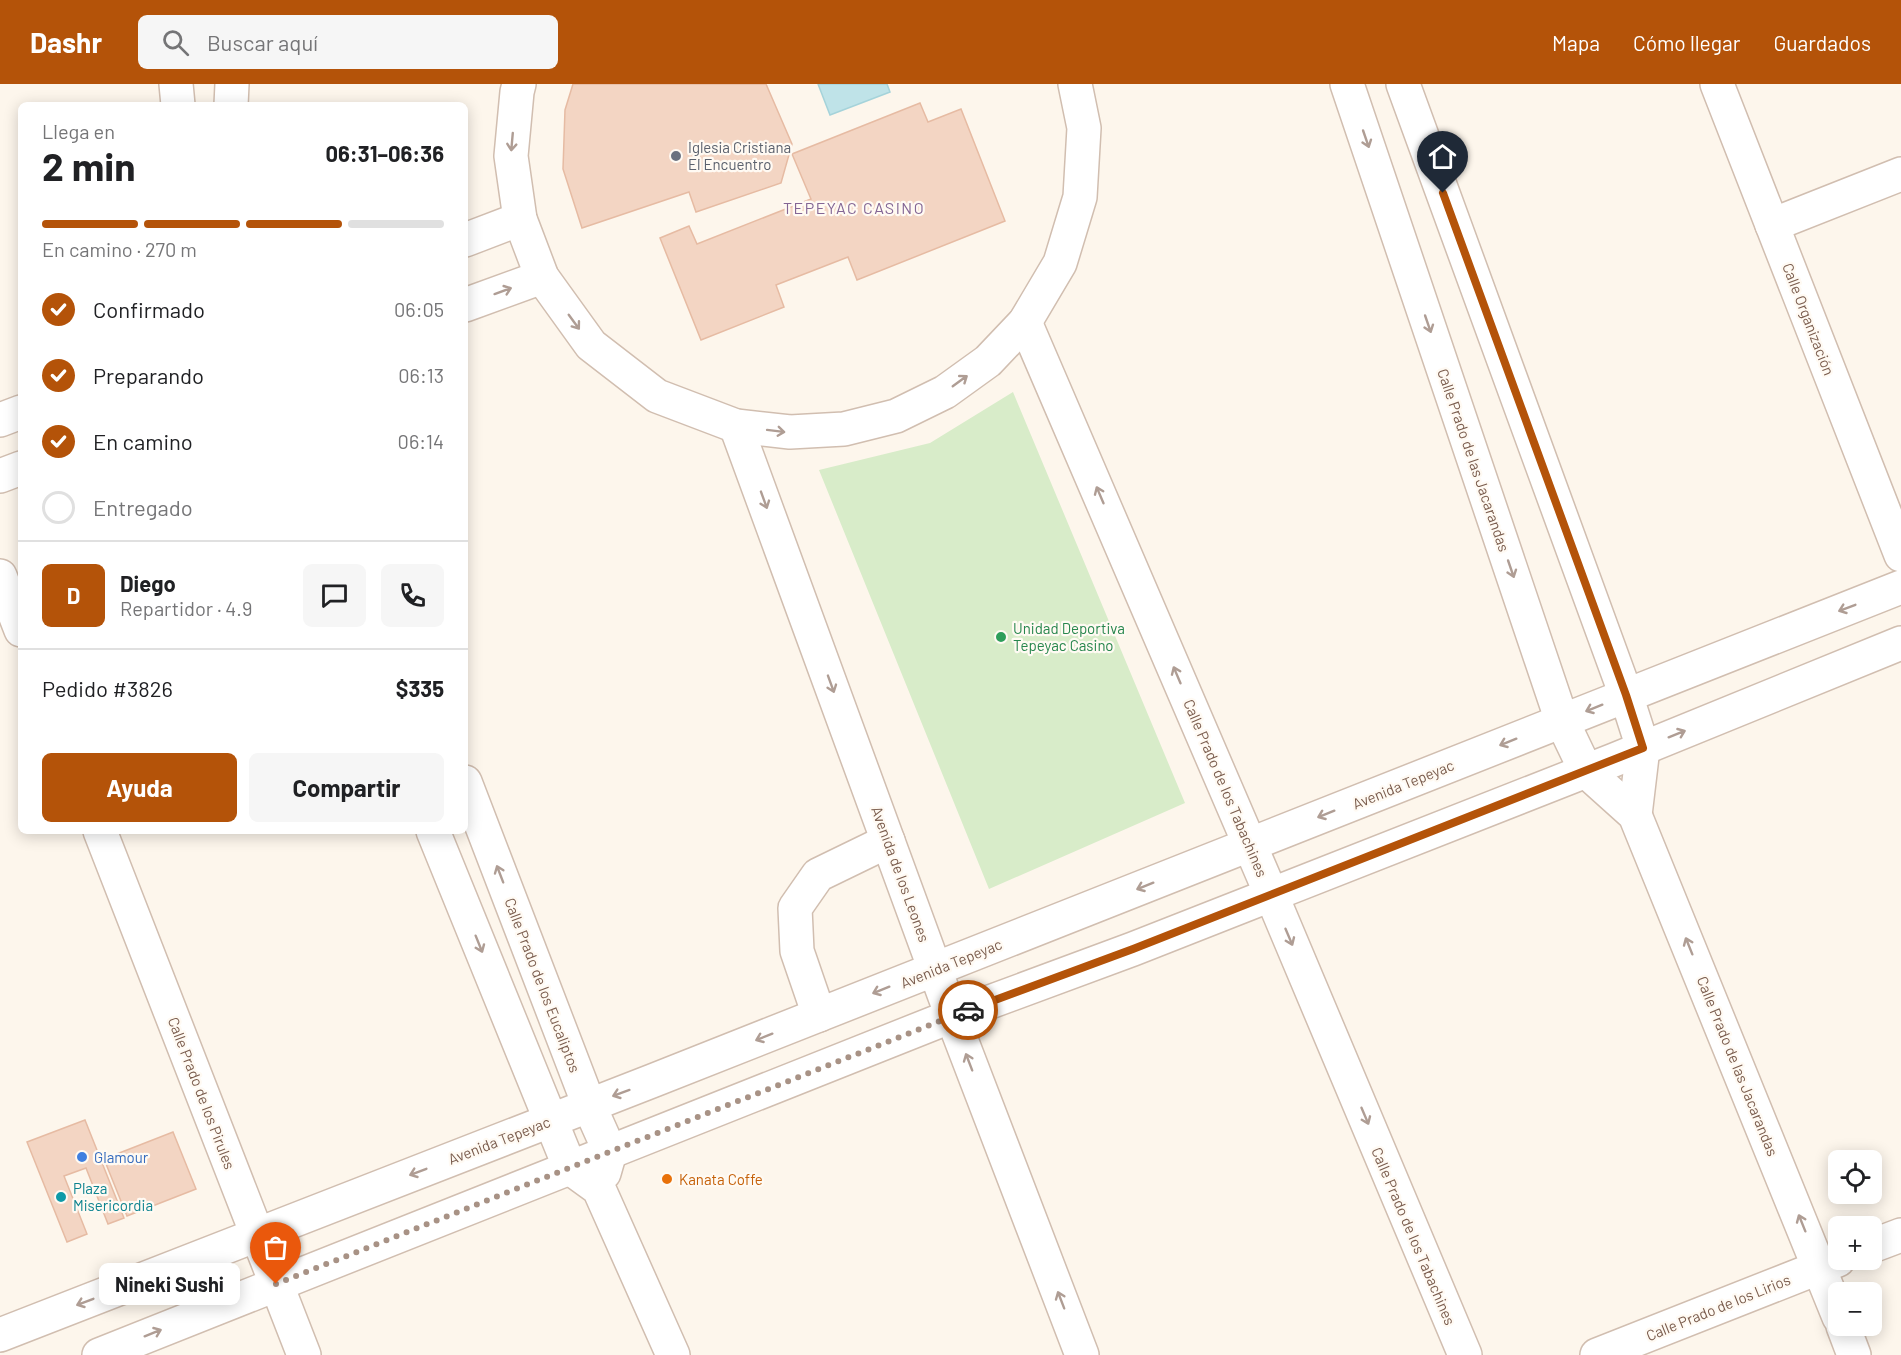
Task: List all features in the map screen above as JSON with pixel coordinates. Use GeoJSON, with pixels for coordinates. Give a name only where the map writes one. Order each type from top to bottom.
{"type":"FeatureCollection","features":[{"type":"Feature","properties":{"kind":"street"},"geometry":{"type":"LineString","coordinates":[[176,84],[178,102]]}},
{"type":"Feature","properties":{"kind":"street"},"geometry":{"type":"LineString","coordinates":[[231,102],[232,84]]}},
{"type":"Feature","properties":{"kind":"street"},"geometry":{"type":"LineString","coordinates":[[519,84],[511,156],[520,219],[542,277],[591,345],[657,396],[736,426],[790,432],[844,429],[896,416],[945,392],[988,361],[1025,321],[1060,263],[1080,197],[1084,128],[1075,84]]}},
{"type":"Feature","properties":{"kind":"street","name":"Calle Prado de las Jacarandas"},"geometry":{"type":"LineString","coordinates":[[1347,84],[1562,721],[1586,771],[1635,815],[1828,1261]]}},
{"type":"Feature","properties":{"kind":"street","name":"Calle Prado de las Jacarandas"},"geometry":{"type":"LineString","coordinates":[[1404,84],[1626,695],[1643,748],[1635,815]]}},
{"type":"Feature","properties":{"kind":"street","name":"Calle Organización"},"geometry":{"type":"LineString","coordinates":[[1717,84],[1772,225],[1886,480],[1901,555]]}},
{"type":"Feature","properties":{"kind":"street"},"geometry":{"type":"LineString","coordinates":[[1772,225],[1901,174]]}},
{"type":"Feature","properties":{"kind":"street"},"geometry":{"type":"LineString","coordinates":[[468,239],[520,219]]}},
{"type":"Feature","properties":{"kind":"street"},"geometry":{"type":"LineString","coordinates":[[468,304],[542,277]]}},
{"type":"Feature","properties":{"kind":"street","name":"Calle Prado de los Tabachines"},"geometry":{"type":"LineString","coordinates":[[1025,321],[1250,844],[1464,1355]]}},
{"type":"Feature","properties":{"kind":"street"},"geometry":{"type":"LineString","coordinates":[[0,420],[18,413]]}},
{"type":"Feature","properties":{"kind":"street","name":"Avenida de los Leones"},"geometry":{"type":"LineString","coordinates":[[736,426],[952,1016],[1082,1355]]}},
{"type":"Feature","properties":{"kind":"street"},"geometry":{"type":"LineString","coordinates":[[0,476],[18,469]]}},
{"type":"Feature","properties":{"kind":"street"},"geometry":{"type":"LineString","coordinates":[[0,576],[18,622]]}},
{"type":"Feature","properties":{"kind":"street","name":"Avenida Tepeyac"},"geometry":{"type":"LineString","coordinates":[[0,1335],[936,969],[1901,587]]}},
{"type":"Feature","properties":{"kind":"street"},"geometry":{"type":"LineString","coordinates":[[99,1355],[952,1016],[1133,949],[1586,771],[1901,643]]}},
{"type":"Feature","properties":{"kind":"street","name":"Calle Prado de los Eucaliptos"},"geometry":{"type":"LineString","coordinates":[[468,790],[589,1104],[610,1152]]}},
{"type":"Feature","properties":{"kind":"street","name":"Calle Prado de los Pirules"},"geometry":{"type":"LineString","coordinates":[[101,834],[304,1355]]}},
{"type":"Feature","properties":{"kind":"street"},"geometry":{"type":"LineString","coordinates":[[434,834],[570,1168],[599,1189],[673,1355]]}},
{"type":"Feature","properties":{"kind":"street"},"geometry":{"type":"LineString","coordinates":[[819,1015],[797,951],[795,908],[818,875],[888,841]]}},
{"type":"Feature","properties":{"kind":"street"},"geometry":{"type":"LineString","coordinates":[[599,1189],[610,1152]]}},
{"type":"Feature","properties":{"kind":"street"},"geometry":{"type":"LineString","coordinates":[[1882,1242],[1901,1234]]}},
{"type":"Feature","properties":{"kind":"street","name":"Calle Prado de los Lirios"},"geometry":{"type":"LineString","coordinates":[[1598,1355],[1828,1263]]}},
{"type":"Feature","properties":{"kind":"street"},"geometry":{"type":"LineString","coordinates":[[1847,1336],[1854,1355]]}},
{"type":"Feature","properties":{"kind":"green space","name":"Unidad Deportiva Tepeyac Casino"},"geometry":{"type":"Polygon","coordinates":[[[1013,392],[1185,803],[989,889],[819,470],[930,443],[1013,392]]]}},
{"type":"Feature","properties":{"kind":"water"},"geometry":{"type":"Polygon","coordinates":[[[818,84],[887,84],[890,92],[830,115],[818,84]]]}},
{"type":"Feature","properties":{"kind":"building","name":"Iglesia Cristiana El Encuentro"},"geometry":{"type":"Polygon","coordinates":[[[573,84],[766,84],[792,144],[781,183],[696,212],[689,192],[582,228],[563,169],[565,110],[573,84]]]}},
{"type":"Feature","properties":{"kind":"building"},"geometry":{"type":"Polygon","coordinates":[[[920,103],[928,122],[961,109],[1005,221],[857,280],[848,257],[776,285],[784,307],[701,340],[660,238],[689,226],[697,244],[811,199],[792,154],[920,103]]]}},
{"type":"Feature","properties":{"kind":"building","name":"Plaza Misericordia"},"geometry":{"type":"Polygon","coordinates":[[[85,1120],[124,1218],[108,1224],[86,1168],[64,1176],[87,1234],[67,1242],[27,1142],[85,1120]]]}},
{"type":"Feature","properties":{"kind":"building"},"geometry":{"type":"Polygon","coordinates":[[[173,1132],[196,1189],[127,1216],[104,1159],[173,1132]]]}},
{"type":"Feature","properties":{"kind":"way so far"},"geometry":{"type":"LineString","coordinates":[[276,1284],[968,1010]]}},
{"type":"Feature","properties":{"kind":"place","name":"Iglesia Cristiana El Encuentro"},"geometry":{"type":"Point","coordinates":[676,156]}},
{"type":"Feature","properties":{"kind":"place","name":"Unidad Deportiva Tepeyac Casino"},"geometry":{"type":"Point","coordinates":[1001,637]}},
{"type":"Feature","properties":{"kind":"place","name":"Glamour"},"geometry":{"type":"Point","coordinates":[82,1157]}},
{"type":"Feature","properties":{"kind":"place","name":"Kanata Coffe"},"geometry":{"type":"Point","coordinates":[667,1179]}},
{"type":"Feature","properties":{"kind":"place","name":"Plaza Misericordia"},"geometry":{"type":"Point","coordinates":[61,1197]}},
{"type":"Feature","properties":{"kind":"place","name":"Nineki Sushi"},"geometry":{"type":"Point","coordinates":[276,1284]}},
{"type":"Feature","properties":{"kind":"district","name":"TEPEYAC CASINO"},"geometry":{"type":"Point","coordinates":[854,207]}},
{"type":"Feature","properties":{"kind":"route"},"geometry":{"type":"LineString","coordinates":[[968,1010],[1133,949],[1643,748],[1626,695],[1443,193]]}}]}
